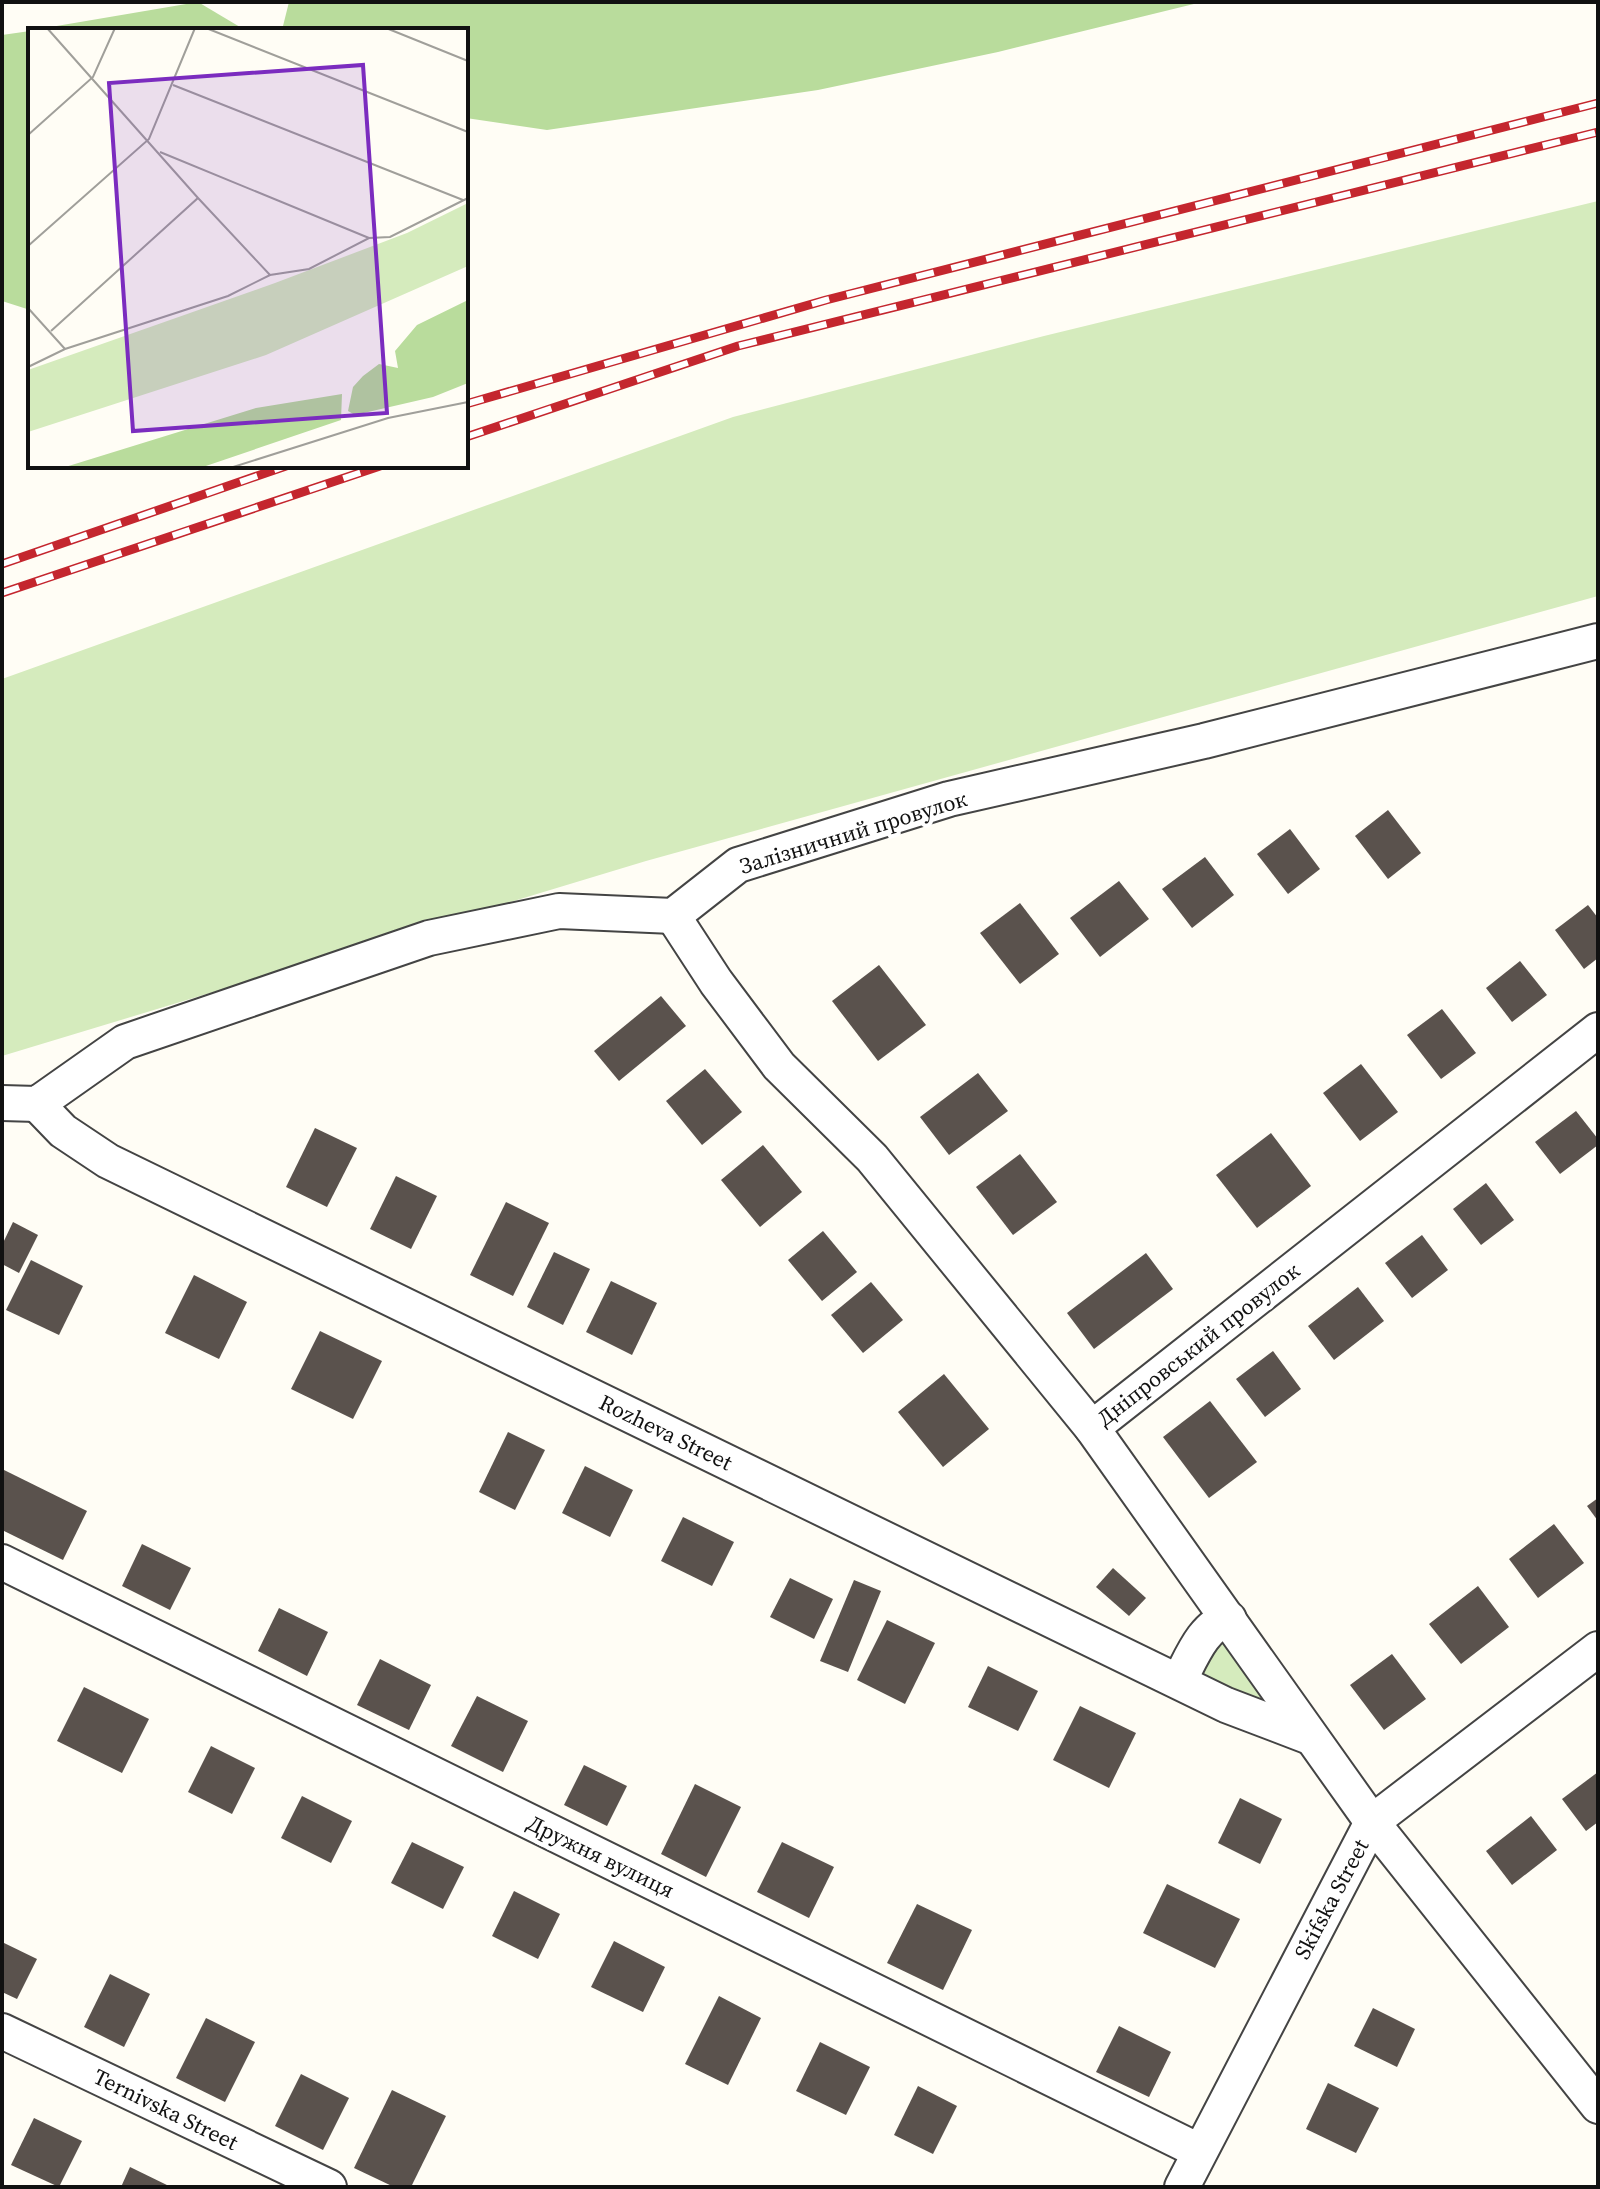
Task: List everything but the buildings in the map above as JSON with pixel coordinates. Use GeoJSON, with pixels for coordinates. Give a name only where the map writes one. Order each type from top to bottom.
{"type":"FeatureCollection","features":[{"type":"Feature","properties":{"kind":"street","name":"Залізничний провулок"},"geometry":{"type":"LineString","coordinates":[[673,916],[738,865],[949,799],[1204,741],[1598,641]]}},
{"type":"Feature","properties":{"kind":"street"},"geometry":{"type":"LineString","coordinates":[[2,1103],[37,1104],[125,1042],[429,938],[559,911],[673,916]]}},
{"type":"Feature","properties":{"kind":"street","name":"Дніпровський провулок"},"geometry":{"type":"LineString","coordinates":[[673,916],[716,982],[779,1066],[872,1158],[1092,1428],[1598,1030]]}},
{"type":"Feature","properties":{"kind":"street","name":"Rozheva Street"},"geometry":{"type":"LineString","coordinates":[[37,1104],[63,1131],[108,1161],[1226,1705],[1310,1737]]}},
{"type":"Feature","properties":{"kind":"street"},"geometry":{"type":"LineString","coordinates":[[1092,1428],[1372,1822],[1598,2106]]}},
{"type":"Feature","properties":{"kind":"street","name":"Дружня вулиця"},"geometry":{"type":"LineString","coordinates":[[2,1562],[1199,2151]]}},
{"type":"Feature","properties":{"kind":"street"},"geometry":{"type":"LineString","coordinates":[[1179,1681],[1209,1630],[1218,1622],[1229,1619]]}},
{"type":"Feature","properties":{"kind":"street","name":"Skifska Street"},"geometry":{"type":"LineString","coordinates":[[1182,2187],[1372,1822],[1598,1649]]}},
{"type":"Feature","properties":{"kind":"street","name":"Ternivska Street"},"geometry":{"type":"LineString","coordinates":[[2,2031],[329,2187]]}},
{"type":"Feature","properties":{"kind":"green space"},"geometry":{"type":"Polygon","coordinates":[[[198,2],[242,28],[45,28],[198,2]]]}},
{"type":"Feature","properties":{"kind":"green space"},"geometry":{"type":"Polygon","coordinates":[[[289,2],[1202,2],[998,52],[818,90],[547,130],[468,118],[468,28],[282,28],[289,2]]]}},
{"type":"Feature","properties":{"kind":"green space"},"geometry":{"type":"Polygon","coordinates":[[[28,31],[27,309],[2,301],[2,35],[28,31]]]}},
{"type":"Feature","properties":{"kind":"green space"},"geometry":{"type":"Polygon","coordinates":[[[1598,201],[1598,596],[646,861],[2,1056],[2,679],[733,417],[1044,336],[1598,201]]]}},
{"type":"Feature","properties":{"kind":"green space"},"geometry":{"type":"Polygon","coordinates":[[[1222,1636],[1281,1712],[1196,1672],[1222,1636]]]}},
{"type":"Feature","properties":{"kind":"railway"},"geometry":{"type":"LineString","coordinates":[[468,403],[826,300],[1598,103]]}},
{"type":"Feature","properties":{"kind":"railway"},"geometry":{"type":"LineString","coordinates":[[468,436],[738,346],[1598,132]]}},
{"type":"Feature","properties":{"kind":"railway"},"geometry":{"type":"LineString","coordinates":[[2,564],[280,468]]}},
{"type":"Feature","properties":{"kind":"railway"},"geometry":{"type":"LineString","coordinates":[[2,593],[374,468]]}}]}
